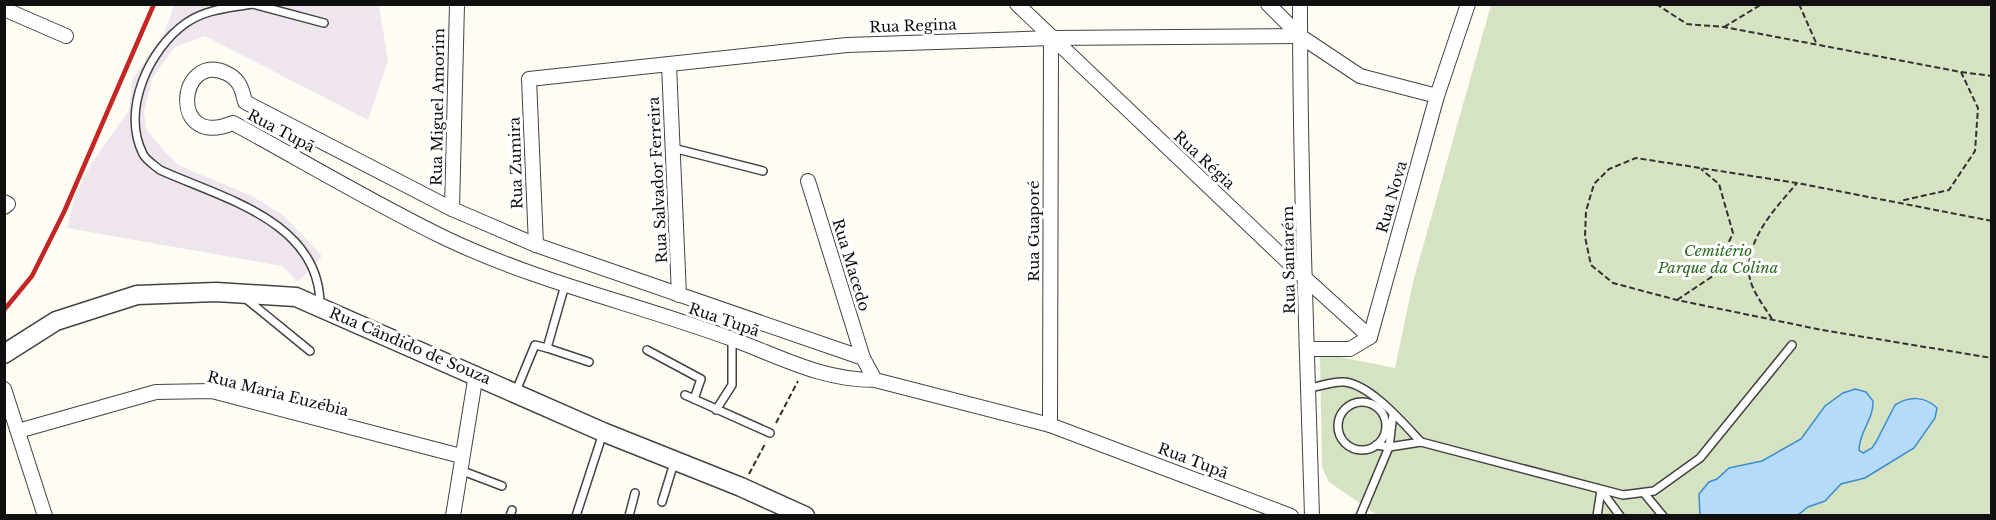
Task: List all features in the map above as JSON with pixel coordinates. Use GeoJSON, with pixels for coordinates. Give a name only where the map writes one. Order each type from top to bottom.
{"type":"FeatureCollection","features":[{"type":"Feature","properties":{"kind":"street","name":"Rua Miguel Amorim"},"geometry":{"type":"LineString","coordinates":[[452,209],[457,4]]}},
{"type":"Feature","properties":{"kind":"street","name":"Rua Régia"},"geometry":{"type":"LineString","coordinates":[[1017,4],[1370,337]]}},
{"type":"Feature","properties":{"kind":"street"},"geometry":{"type":"LineString","coordinates":[[1268,4],[1300,36],[1359,76],[1437,96]]}},
{"type":"Feature","properties":{"kind":"street","name":"Rua Santarém"},"geometry":{"type":"LineString","coordinates":[[1300,4],[1307,280],[1306,389],[1312,516]]}},
{"type":"Feature","properties":{"kind":"street","name":"Rua Nova"},"geometry":{"type":"LineString","coordinates":[[1370,337],[1437,96],[1468,4]]}},
{"type":"Feature","properties":{"kind":"street"},"geometry":{"type":"LineString","coordinates":[[4,9],[66,36]]}},
{"type":"Feature","properties":{"kind":"street","name":"Rua Regina"},"geometry":{"type":"LineString","coordinates":[[529,80],[847,45],[1051,38],[1300,36]]}},
{"type":"Feature","properties":{"kind":"street","name":"Rua Guaporé"},"geometry":{"type":"LineString","coordinates":[[1050,425],[1051,38]]}},
{"type":"Feature","properties":{"kind":"street","name":"Rua Salvador Ferreira"},"geometry":{"type":"LineString","coordinates":[[669,64],[679,295]]}},
{"type":"Feature","properties":{"kind":"street","name":"Rua Tupã"},"geometry":{"type":"LineString","coordinates":[[863,358],[536,245],[452,209],[245,102],[242,88],[233,76],[220,70],[206,71],[193,79],[186,92],[186,106],[193,120],[205,128],[220,129],[233,123],[446,238],[565,285],[732,338],[805,368],[846,380],[875,380],[1050,425],[1292,516]]}},
{"type":"Feature","properties":{"kind":"street","name":"Rua Zumira"},"geometry":{"type":"LineString","coordinates":[[529,80],[536,245]]}},
{"type":"Feature","properties":{"kind":"street","name":"Rua Macedo"},"geometry":{"type":"LineString","coordinates":[[808,181],[863,358]]}},
{"type":"Feature","properties":{"kind":"street","name":"Rua Cândido de Souza"},"geometry":{"type":"LineString","coordinates":[[4,354],[56,321],[137,295],[238,292],[296,297],[516,391],[603,432],[805,516]]}},
{"type":"Feature","properties":{"kind":"street"},"geometry":{"type":"LineString","coordinates":[[1308,349],[1350,349],[1370,337]]}},
{"type":"Feature","properties":{"kind":"street"},"geometry":{"type":"LineString","coordinates":[[863,358],[875,380]]}},
{"type":"Feature","properties":{"kind":"street"},"geometry":{"type":"LineString","coordinates":[[453,516],[476,375]]}},
{"type":"Feature","properties":{"kind":"street"},"geometry":{"type":"LineString","coordinates":[[4,389],[45,516]]}},
{"type":"Feature","properties":{"kind":"street","name":"Rua Maria Euzébia"},"geometry":{"type":"LineString","coordinates":[[18,431],[156,392],[212,391],[460,463]]}},
{"type":"Feature","properties":{"kind":"lane"},"geometry":{"type":"LineString","coordinates":[[320,307],[320,284],[317,273],[298,243],[275,221],[160,170],[144,156],[136,134],[137,110],[144,75],[168,37],[188,22],[213,10],[252,4],[324,23]]}},
{"type":"Feature","properties":{"kind":"lane"},"geometry":{"type":"LineString","coordinates":[[673,148],[763,171]]}},
{"type":"Feature","properties":{"kind":"lane"},"geometry":{"type":"LineString","coordinates":[[547,348],[565,285]]}},
{"type":"Feature","properties":{"kind":"lane"},"geometry":{"type":"LineString","coordinates":[[238,292],[310,351]]}},
{"type":"Feature","properties":{"kind":"lane"},"geometry":{"type":"LineString","coordinates":[[716,410],[732,385],[732,338]]}},
{"type":"Feature","properties":{"kind":"lane"},"geometry":{"type":"LineString","coordinates":[[516,391],[535,345],[589,362]]}},
{"type":"Feature","properties":{"kind":"lane"},"geometry":{"type":"LineString","coordinates":[[1376,445],[1385,433],[1381,412],[1375,406],[1360,402],[1346,408],[1338,422],[1338,430],[1346,444],[1361,450],[1376,445],[1389,447],[1421,441],[1601,490],[1623,495],[1644,493],[1666,484],[1701,458],[1792,345]]}},
{"type":"Feature","properties":{"kind":"lane"},"geometry":{"type":"LineString","coordinates":[[647,350],[701,379],[694,399]]}},
{"type":"Feature","properties":{"kind":"lane"},"geometry":{"type":"LineString","coordinates":[[1306,389],[1342,382],[1359,385],[1394,414],[1421,441]]}},
{"type":"Feature","properties":{"kind":"lane"},"geometry":{"type":"LineString","coordinates":[[685,395],[770,433]]}},
{"type":"Feature","properties":{"kind":"lane"},"geometry":{"type":"LineString","coordinates":[[1381,412],[1394,414]]}},
{"type":"Feature","properties":{"kind":"lane"},"geometry":{"type":"LineString","coordinates":[[1360,516],[1389,447],[1394,414]]}},
{"type":"Feature","properties":{"kind":"lane"},"geometry":{"type":"LineString","coordinates":[[576,516],[603,432]]}},
{"type":"Feature","properties":{"kind":"lane"},"geometry":{"type":"LineString","coordinates":[[662,502],[675,460]]}},
{"type":"Feature","properties":{"kind":"lane"},"geometry":{"type":"LineString","coordinates":[[460,463],[502,486]]}},
{"type":"Feature","properties":{"kind":"lane"},"geometry":{"type":"LineString","coordinates":[[1597,516],[1601,490]]}},
{"type":"Feature","properties":{"kind":"lane"},"geometry":{"type":"LineString","coordinates":[[1601,490],[1620,516]]}},
{"type":"Feature","properties":{"kind":"lane"},"geometry":{"type":"LineString","coordinates":[[629,516],[635,493]]}},
{"type":"Feature","properties":{"kind":"lane"},"geometry":{"type":"LineString","coordinates":[[1644,493],[1663,516]]}},
{"type":"Feature","properties":{"kind":"path"},"geometry":{"type":"LineString","coordinates":[[1656,4],[1687,24],[1724,27],[1992,76]]}},
{"type":"Feature","properties":{"kind":"path"},"geometry":{"type":"LineString","coordinates":[[1724,27],[1762,4]]}},
{"type":"Feature","properties":{"kind":"path"},"geometry":{"type":"LineString","coordinates":[[1798,4],[1817,45]]}},
{"type":"Feature","properties":{"kind":"path"},"geometry":{"type":"LineString","coordinates":[[1900,202],[1949,190],[1975,151],[1978,108],[1961,72]]}},
{"type":"Feature","properties":{"kind":"path"},"geometry":{"type":"LineString","coordinates":[[1992,221],[1797,183],[1636,158],[1609,169],[1594,184],[1586,211],[1585,237],[1592,265],[1613,283],[1677,300],[1772,320],[1992,358]]}},
{"type":"Feature","properties":{"kind":"path"},"geometry":{"type":"LineString","coordinates":[[1677,300],[1713,276],[1733,233],[1719,184],[1700,168]]}},
{"type":"Feature","properties":{"kind":"path"},"geometry":{"type":"LineString","coordinates":[[1772,320],[1758,297],[1749,273],[1756,234],[1797,183]]}},
{"type":"Feature","properties":{"kind":"shaded area"},"geometry":{"type":"Polygon","coordinates":[[[174,5],[379,5],[388,61],[368,120],[205,36],[175,47],[153,77],[144,112],[146,129],[180,166],[252,196],[283,215],[322,256],[298,282],[282,266],[67,228],[75,196],[92,163],[129,110],[132,80],[165,31],[174,5]]]}},
{"type":"Feature","properties":{"kind":"green space","name":"Cemitério Parque da Colina"},"geometry":{"type":"Polygon","coordinates":[[[1491,5],[1991,5],[1991,515],[1377,515],[1329,482],[1322,467],[1320,357],[1325,354],[1395,368],[1413,282],[1491,5]]]}},
{"type":"Feature","properties":{"kind":"water"},"geometry":{"type":"Polygon","coordinates":[[[1855,389],[1866,392],[1873,401],[1871,414],[1861,437],[1859,450],[1863,453],[1872,448],[1895,405],[1900,402],[1911,399],[1927,401],[1937,408],[1935,418],[1914,448],[1865,478],[1841,484],[1825,501],[1808,507],[1798,515],[1700,515],[1699,494],[1709,482],[1717,479],[1729,468],[1762,461],[1801,439],[1825,406],[1843,393],[1855,389]]]}},
{"type":"Feature","properties":{"kind":"railway"},"geometry":{"type":"LineString","coordinates":[[4,310],[32,276],[64,212],[154,4]]}}]}
